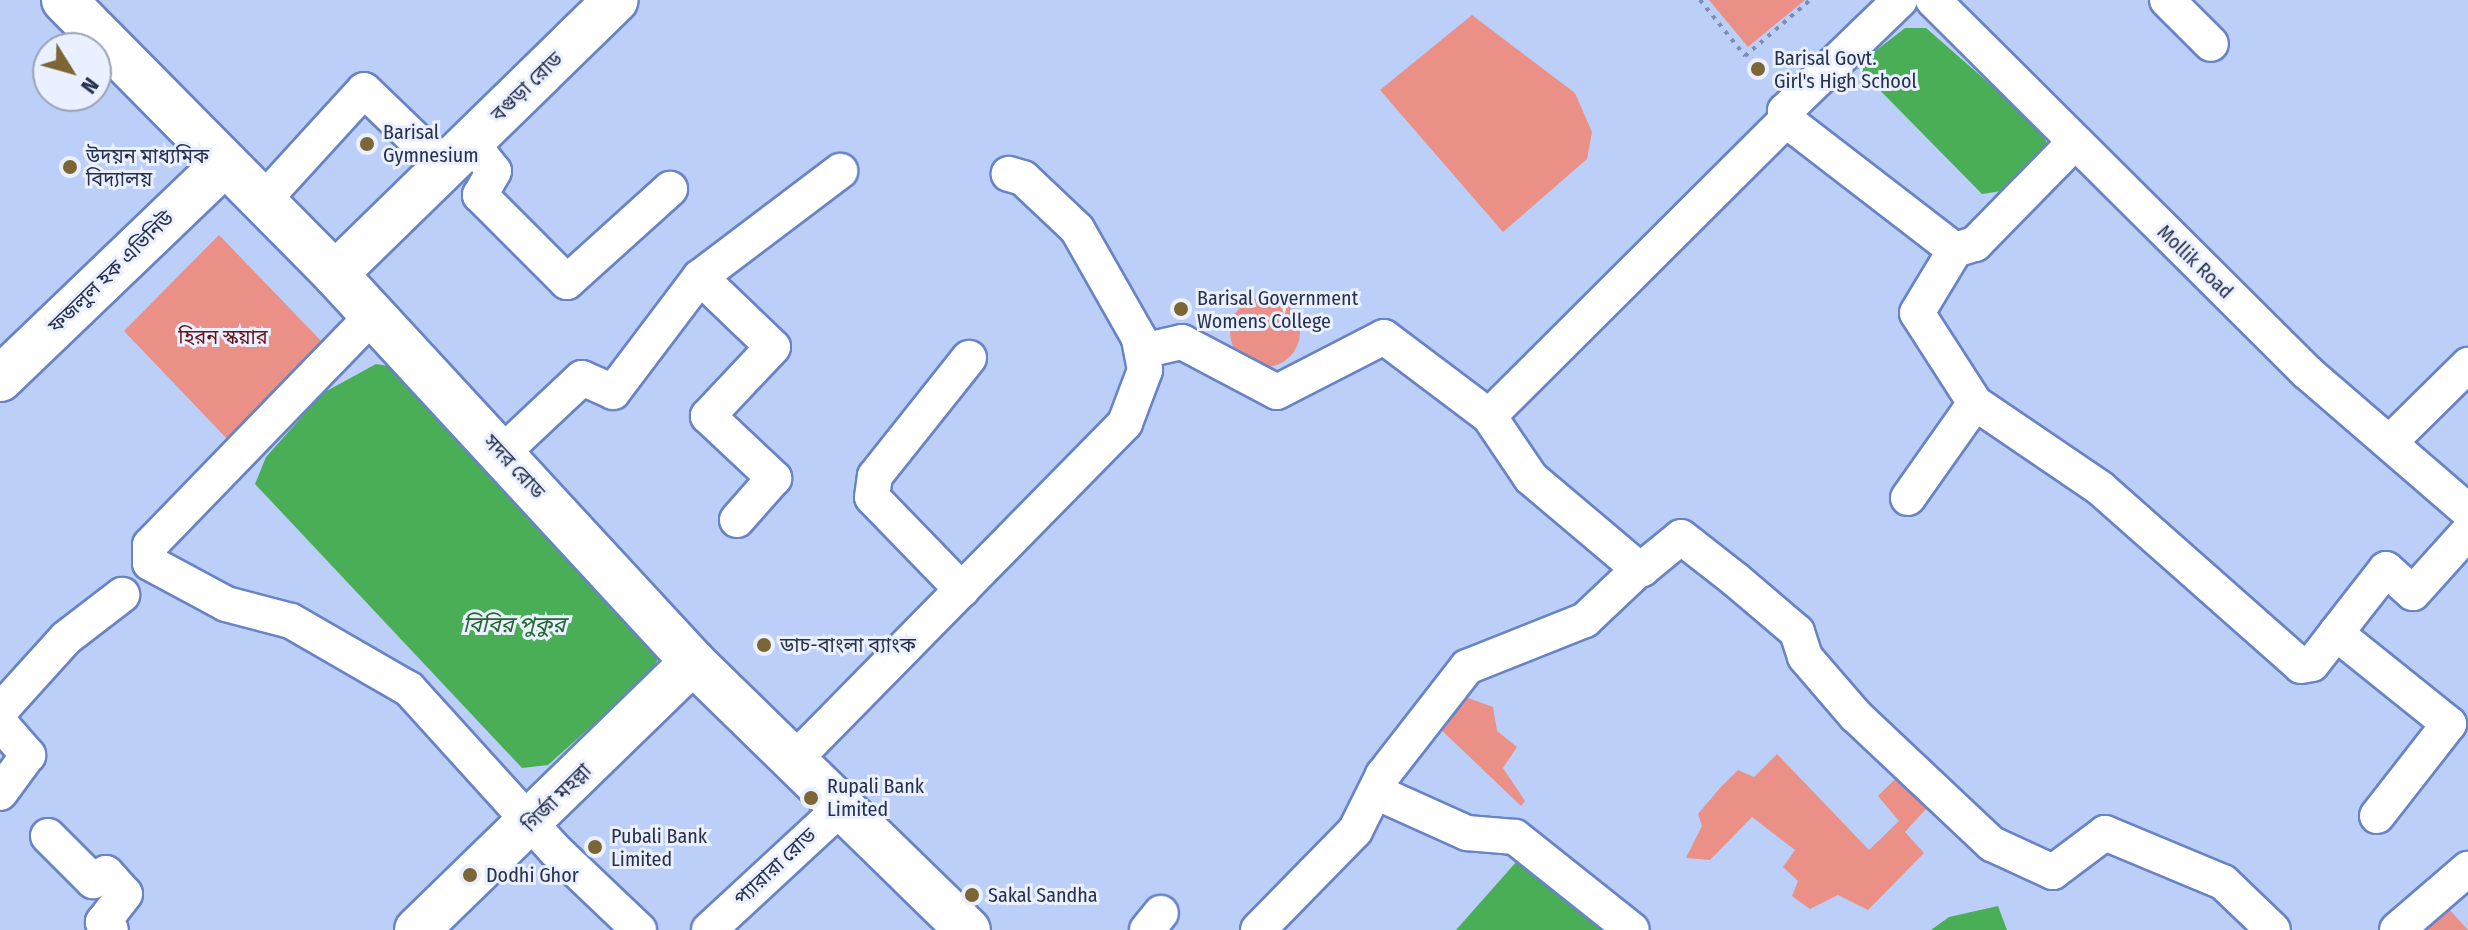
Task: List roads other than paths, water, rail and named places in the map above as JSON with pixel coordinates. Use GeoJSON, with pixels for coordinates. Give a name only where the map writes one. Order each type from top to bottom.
{"type":"FeatureCollection","features":[{"type":"Feature","properties":{"kind":"main road","name":"বগুড়া রোড"},"geometry":{"type":"LineString","coordinates":[[335,274],[616,0]]}},
{"type":"Feature","properties":{"kind":"main road","name":"সদর রোড"},"geometry":{"type":"LineString","coordinates":[[68,1],[222,166],[335,274],[693,662],[968,930]]}},
{"type":"Feature","properties":{"kind":"main road","name":"ফজলুল হক এভিনিউ"},"geometry":{"type":"LineString","coordinates":[[0,379],[222,166]]}},
{"type":"Feature","properties":{"kind":"main road","name":"গির্জা মহল্লা"},"geometry":{"type":"LineString","coordinates":[[417,930],[534,821],[693,662]]}},
{"type":"Feature","properties":{"kind":"street"},"geometry":{"type":"LineString","coordinates":[[1900,0],[1785,111],[1786,120],[1955,250]]}},
{"type":"Feature","properties":{"kind":"street","name":"Mollik Road"},"geometry":{"type":"LineString","coordinates":[[1933,0],[2308,373],[2468,511]]}},
{"type":"Feature","properties":{"kind":"street"},"geometry":{"type":"LineString","coordinates":[[2167,0],[2211,44]]}},
{"type":"Feature","properties":{"kind":"street"},"geometry":{"type":"LineString","coordinates":[[260,204],[364,90],[458,155],[494,171],[480,195],[567,282],[670,189]]}},
{"type":"Feature","properties":{"kind":"street"},"geometry":{"type":"LineString","coordinates":[[1489,416],[1786,120]]}},
{"type":"Feature","properties":{"kind":"street"},"geometry":{"type":"LineString","coordinates":[[2074,143],[1975,244],[1955,250],[1917,313],[1975,403],[2100,488],[2301,666],[2312,664],[2386,569],[2413,593],[2468,532]]}},
{"type":"Feature","properties":{"kind":"street"},"geometry":{"type":"LineString","coordinates":[[501,454],[582,378],[613,392],[700,277],[840,171]]}},
{"type":"Feature","properties":{"kind":"street"},"geometry":{"type":"LineString","coordinates":[[795,759],[1125,423],[1145,370],[1142,351],[1077,229],[1023,178],[1009,174]]}},
{"type":"Feature","properties":{"kind":"street"},"geometry":{"type":"LineString","coordinates":[[700,277],[773,347],[708,416],[774,478],[737,520]]}},
{"type":"Feature","properties":{"kind":"street"},"geometry":{"type":"LineString","coordinates":[[373,315],[147,554],[166,576],[226,604],[291,621],[409,689],[639,930]]}},
{"type":"Feature","properties":{"kind":"street"},"geometry":{"type":"LineString","coordinates":[[1142,351],[1182,342],[1277,392],[1384,337],[1489,416],[1531,478],[1639,569]]}},
{"type":"Feature","properties":{"kind":"street"},"geometry":{"type":"LineString","coordinates":[[962,590],[872,497],[875,476],[969,358]]}},
{"type":"Feature","properties":{"kind":"street"},"geometry":{"type":"LineString","coordinates":[[2390,442],[2468,365]]}},
{"type":"Feature","properties":{"kind":"street"},"geometry":{"type":"LineString","coordinates":[[1908,498],[1975,403]]}},
{"type":"Feature","properties":{"kind":"street"},"geometry":{"type":"LineString","coordinates":[[1258,930],[1355,831],[1378,793],[1383,775],[1467,667],[1585,620],[1671,538],[1700,552],[1797,632],[1805,657],[1856,716],[1992,844],[2053,872],[2105,833],[2223,882],[2273,930]]}},
{"type":"Feature","properties":{"kind":"street"},"geometry":{"type":"LineString","coordinates":[[0,711],[66,638],[122,595]]}},
{"type":"Feature","properties":{"kind":"street"},"geometry":{"type":"LineString","coordinates":[[2336,633],[2449,724],[2377,816]]}},
{"type":"Feature","properties":{"kind":"street"},"geometry":{"type":"LineString","coordinates":[[0,723],[28,755],[0,793]]}},
{"type":"Feature","properties":{"kind":"street"},"geometry":{"type":"LineString","coordinates":[[1378,793],[1467,833],[1515,837],[1632,930]]}},
{"type":"Feature","properties":{"kind":"street","name":"প্যারারা রোড"},"geometry":{"type":"LineString","coordinates":[[719,927],[843,806]]}},
{"type":"Feature","properties":{"kind":"street"},"geometry":{"type":"LineString","coordinates":[[48,836],[93,881],[106,873],[125,894],[103,922],[111,930]]}},
{"type":"Feature","properties":{"kind":"street"},"geometry":{"type":"LineString","coordinates":[[2397,930],[2468,869]]}},
{"type":"Feature","properties":{"kind":"water"},"geometry":{"type":"Polygon","coordinates":[[[1905,28],[1926,28],[2038,126],[2048,145],[2015,189],[1982,194],[1856,66],[1905,28]]]}},
{"type":"Feature","properties":{"kind":"water","name":"বিবির পুকুর"},"geometry":{"type":"Polygon","coordinates":[[[376,364],[395,367],[655,640],[658,659],[650,674],[548,765],[522,768],[255,484],[266,457],[323,393],[376,364]]]}},
{"type":"Feature","properties":{"kind":"water"},"geometry":{"type":"Polygon","coordinates":[[[1525,852],[1608,930],[1456,930],[1525,852]]]}},
{"type":"Feature","properties":{"kind":"water"},"geometry":{"type":"Polygon","coordinates":[[[1998,906],[2007,930],[1931,930],[1949,917],[1998,906]]]}},
{"type":"Feature","properties":{"kind":"place","name":"Barisal Govt. Girl's High School"},"geometry":{"type":"Point","coordinates":[1758,69]}},
{"type":"Feature","properties":{"kind":"place","name":"Barisal Gymnesium"},"geometry":{"type":"Point","coordinates":[367,144]}},
{"type":"Feature","properties":{"kind":"place","name":"উদয়ন মাধ্যমিক বিদ্যালয়"},"geometry":{"type":"Point","coordinates":[70,167]}},
{"type":"Feature","properties":{"kind":"place","name":"Barisal Government Womens College"},"geometry":{"type":"Point","coordinates":[1181,309]}},
{"type":"Feature","properties":{"kind":"place","name":"ডাচ-বাংলা ব্যাংক"},"geometry":{"type":"Point","coordinates":[764,645]}},
{"type":"Feature","properties":{"kind":"place","name":"Rupali Bank Limited"},"geometry":{"type":"Point","coordinates":[811,798]}},
{"type":"Feature","properties":{"kind":"place","name":"Pubali Bank Limited"},"geometry":{"type":"Point","coordinates":[595,847]}},
{"type":"Feature","properties":{"kind":"place","name":"Dodhi Ghor"},"geometry":{"type":"Point","coordinates":[470,875]}},
{"type":"Feature","properties":{"kind":"place","name":"Sakal Sandha"},"geometry":{"type":"Point","coordinates":[972,895]}},
{"type":"Feature","properties":{"kind":"park label","name":"হিরন স্কয়ার"},"geometry":{"type":"Point","coordinates":[223,337]}}]}
